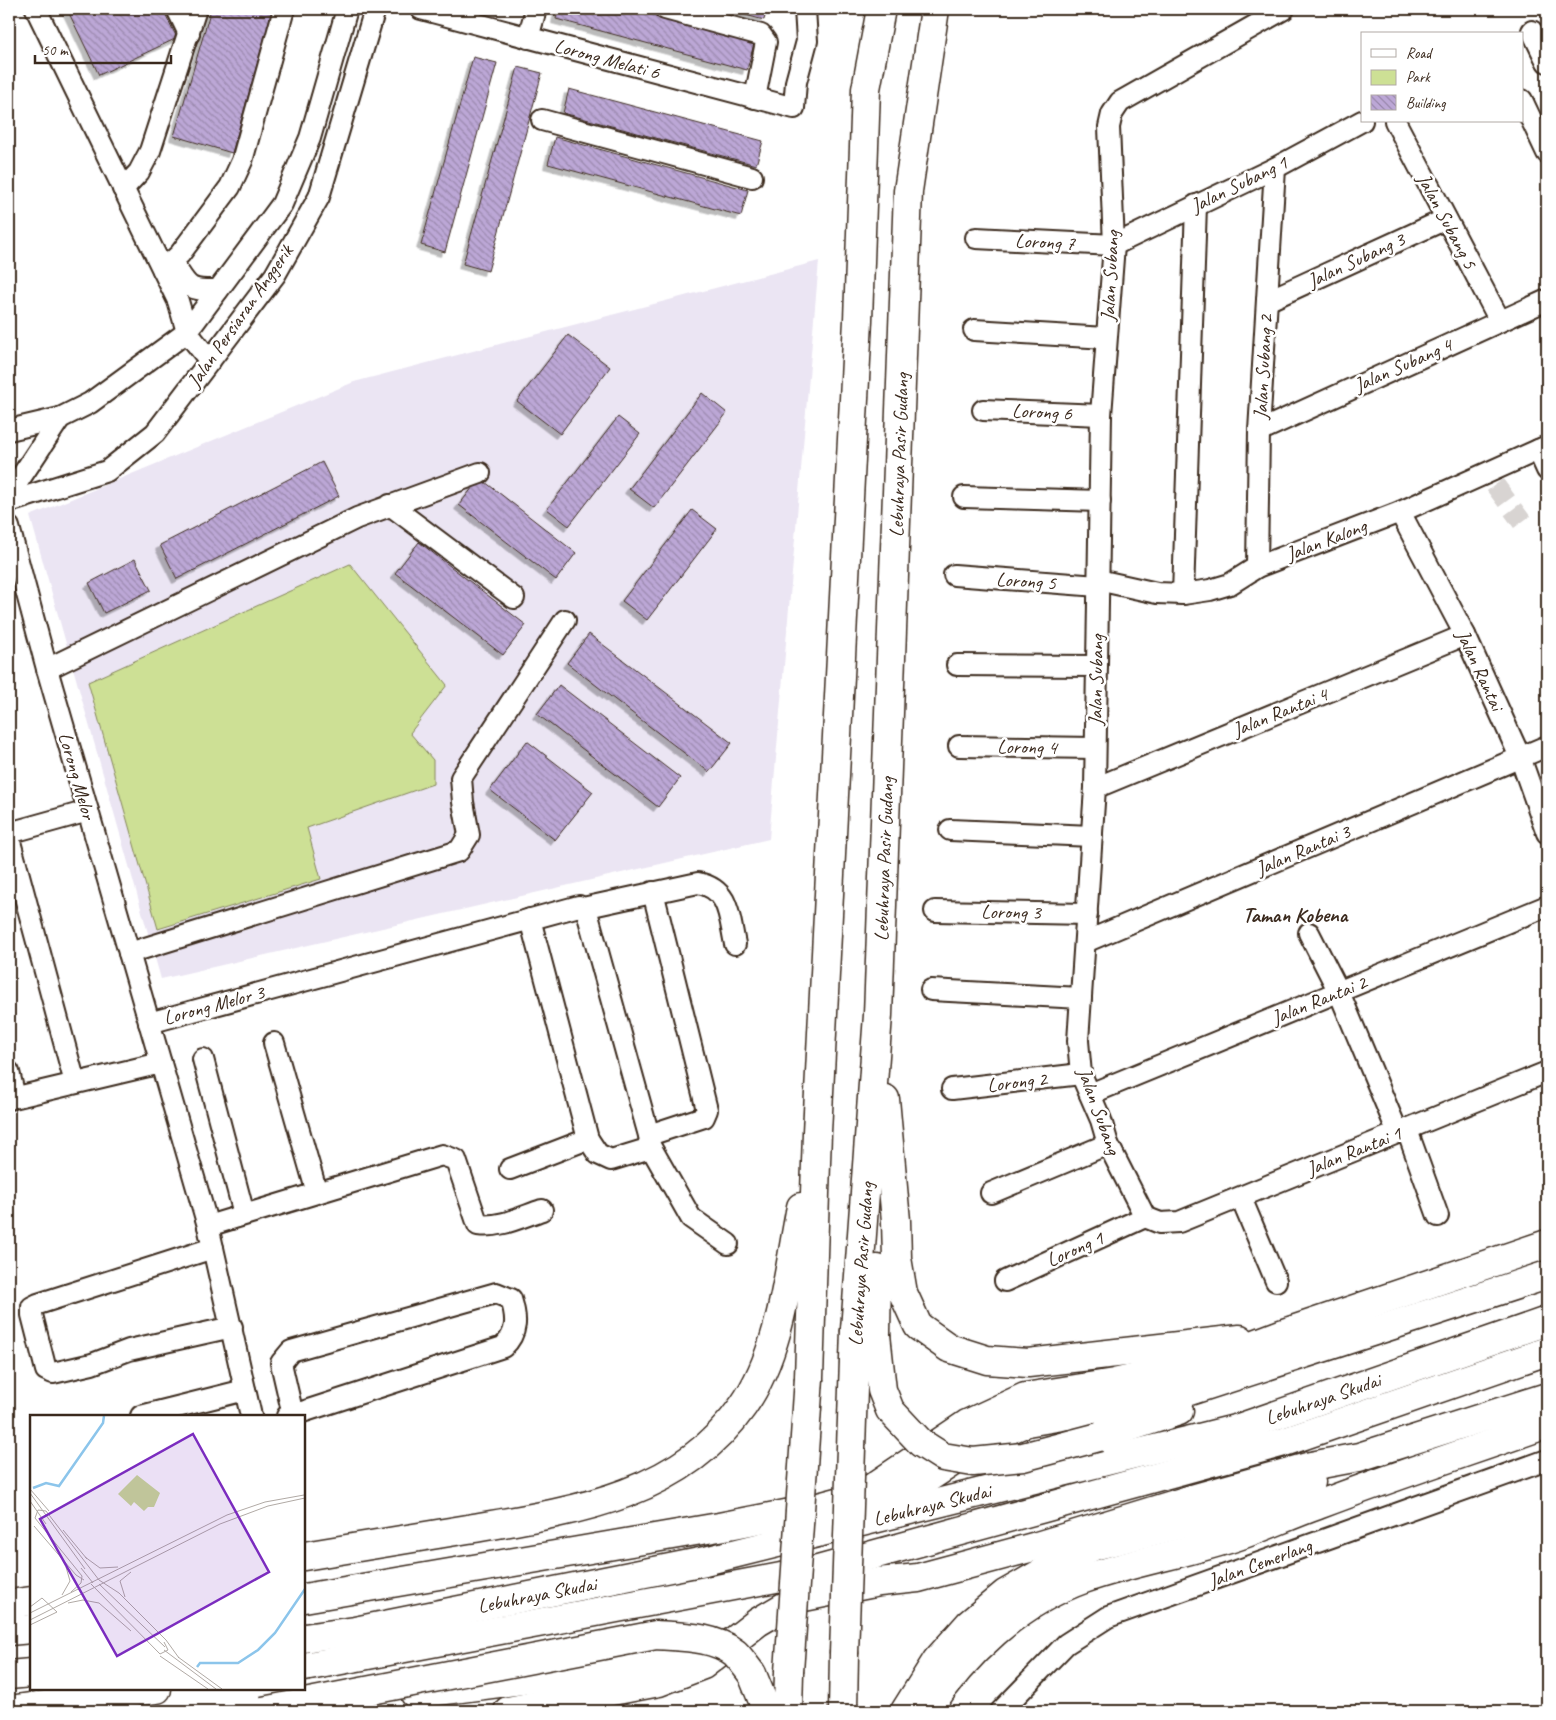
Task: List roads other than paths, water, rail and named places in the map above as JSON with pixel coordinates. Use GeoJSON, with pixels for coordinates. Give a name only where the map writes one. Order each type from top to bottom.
{"type":"FeatureCollection","features":[{"type":"Feature","properties":{"kind":"highway"},"geometry":{"type":"LineString","coordinates":[[788,1711],[809,1378],[816,1132],[858,320],[866,89],[881,9]]}},
{"type":"Feature","properties":{"kind":"highway","name":"Lebuhraya Pasir Gudang"},"geometry":{"type":"LineString","coordinates":[[842,1711],[844,1654],[866,1333],[908,190],[935,9]]}},
{"type":"Feature","properties":{"kind":"highway"},"geometry":{"type":"LineString","coordinates":[[878,1015],[896,1221],[897,1258],[903,1293],[918,1326],[949,1348],[987,1360],[1028,1363],[1281,1334]]}},
{"type":"Feature","properties":{"kind":"highway"},"geometry":{"type":"LineString","coordinates":[[305,1563],[570,1512],[638,1489],[682,1465],[716,1438],[744,1406],[778,1329],[816,1132]]}},
{"type":"Feature","properties":{"kind":"highway"},"geometry":{"type":"LineString","coordinates":[[305,1598],[719,1527],[811,1509],[860,1496],[967,1424],[1025,1397],[1114,1383],[1202,1364],[1281,1334],[1547,1244]]}},
{"type":"Feature","properties":{"kind":"highway"},"geometry":{"type":"LineString","coordinates":[[866,1333],[882,1390],[890,1410],[928,1448],[943,1457],[973,1462],[1022,1457],[1100,1438],[1228,1395],[1333,1364],[1544,1281]]}},
{"type":"Feature","properties":{"kind":"highway"},"geometry":{"type":"LineString","coordinates":[[833,1530],[890,1503],[987,1439],[1027,1422],[1168,1398],[1544,1281]]}},
{"type":"Feature","properties":{"kind":"highway","name":"Lebuhraya Skudai"},"geometry":{"type":"LineString","coordinates":[[305,1638],[356,1631],[706,1561],[1239,1428],[1547,1321]]}},
{"type":"Feature","properties":{"kind":"highway","name":"Lebuhraya Skudai"},"geometry":{"type":"LineString","coordinates":[[305,1668],[818,1570],[1284,1442],[1547,1351]]}},
{"type":"Feature","properties":{"kind":"highway"},"geometry":{"type":"LineString","coordinates":[[905,1711],[937,1660],[969,1624],[1005,1594],[1094,1546],[1311,1466],[1358,1457],[1547,1397]]}},
{"type":"Feature","properties":{"kind":"highway"},"geometry":{"type":"LineString","coordinates":[[928,1711],[954,1674],[986,1640],[1016,1616],[1041,1600],[1083,1579],[1239,1536],[1318,1505],[1547,1424]]}},
{"type":"Feature","properties":{"kind":"highway"},"geometry":{"type":"LineString","coordinates":[[508,1711],[659,1682],[685,1672],[703,1665],[758,1622],[799,1598],[879,1582],[918,1578],[1038,1546],[1193,1509]]}},
{"type":"Feature","properties":{"kind":"highway"},"geometry":{"type":"LineString","coordinates":[[305,1556],[570,1512]]}},
{"type":"Feature","properties":{"kind":"highway"},"geometry":{"type":"LineString","coordinates":[[324,1711],[419,1693],[662,1662],[698,1646],[744,1608],[818,1570]]}},
{"type":"Feature","properties":{"kind":"highway"},"geometry":{"type":"LineString","coordinates":[[9,1604],[30,1601]]}},
{"type":"Feature","properties":{"kind":"highway"},"geometry":{"type":"LineString","coordinates":[[9,1610],[30,1606]]}},
{"type":"Feature","properties":{"kind":"highway"},"geometry":{"type":"LineString","coordinates":[[9,1631],[30,1629]]}},
{"type":"Feature","properties":{"kind":"highway"},"geometry":{"type":"LineString","coordinates":[[263,1711],[656,1636],[696,1638],[718,1643],[735,1654],[752,1674],[767,1711]]}},
{"type":"Feature","properties":{"kind":"highway"},"geometry":{"type":"LineString","coordinates":[[9,1676],[30,1673]]}},
{"type":"Feature","properties":{"kind":"highway"},"geometry":{"type":"LineString","coordinates":[[9,1710],[150,1690]]}},
{"type":"Feature","properties":{"kind":"street"},"geometry":{"type":"LineString","coordinates":[[36,9],[123,189],[167,266],[187,332],[210,360]]}},
{"type":"Feature","properties":{"kind":"street"},"geometry":{"type":"LineString","coordinates":[[177,9],[189,34]]}},
{"type":"Feature","properties":{"kind":"street"},"geometry":{"type":"LineString","coordinates":[[123,189],[139,172],[150,151],[196,9]]}},
{"type":"Feature","properties":{"kind":"street"},"geometry":{"type":"LineString","coordinates":[[167,266],[180,254],[230,187],[242,161],[284,9]]}},
{"type":"Feature","properties":{"kind":"street","name":"Jalan Persiaran Anggerik"},"geometry":{"type":"LineString","coordinates":[[9,430],[60,418],[90,403],[187,332],[282,204],[310,138],[347,9]]}},
{"type":"Feature","properties":{"kind":"street","name":"Jalan Persiaran Anggerik"},"geometry":{"type":"LineString","coordinates":[[9,502],[107,471],[155,433],[275,275],[319,197],[375,9]]}},
{"type":"Feature","properties":{"kind":"street","name":"Lorong Melati 6"},"geometry":{"type":"LineString","coordinates":[[421,9],[794,108],[796,82],[807,41],[804,9]]}},
{"type":"Feature","properties":{"kind":"street"},"geometry":{"type":"LineString","coordinates":[[528,38],[536,9]]}},
{"type":"Feature","properties":{"kind":"street"},"geometry":{"type":"LineString","coordinates":[[665,9],[761,35],[766,42],[755,98]]}},
{"type":"Feature","properties":{"kind":"street","name":"Jalan Subang"},"geometry":{"type":"LineString","coordinates":[[1152,1220],[1108,1144],[1082,1074],[1078,1041],[1095,788],[1101,415],[1114,245],[1109,127],[1112,114],[1120,102],[1284,9]]}},
{"type":"Feature","properties":{"kind":"street"},"geometry":{"type":"LineString","coordinates":[[1534,29],[1547,62]]}},
{"type":"Feature","properties":{"kind":"street"},"geometry":{"type":"LineString","coordinates":[[1524,104],[1547,153]]}},
{"type":"Feature","properties":{"kind":"street"},"geometry":{"type":"LineString","coordinates":[[542,120],[752,176]]}},
{"type":"Feature","properties":{"kind":"street","name":"Jalan Subang 1"},"geometry":{"type":"LineString","coordinates":[[1114,245],[1275,168],[1361,122]]}},
{"type":"Feature","properties":{"kind":"street","name":"Jalan Subang 5"},"geometry":{"type":"LineString","coordinates":[[1396,122],[1500,322]]}},
{"type":"Feature","properties":{"kind":"street","name":"Jalan Subang 2"},"geometry":{"type":"LineString","coordinates":[[1257,567],[1259,430],[1275,168]]}},
{"type":"Feature","properties":{"kind":"street"},"geometry":{"type":"LineString","coordinates":[[1183,594],[1196,205]]}},
{"type":"Feature","properties":{"kind":"street","name":"Jalan Subang 3"},"geometry":{"type":"LineString","coordinates":[[1267,301],[1446,219]]}},
{"type":"Feature","properties":{"kind":"street","name":"Lorong 7"},"geometry":{"type":"LineString","coordinates":[[976,238],[1114,245]]}},
{"type":"Feature","properties":{"kind":"street"},"geometry":{"type":"LineString","coordinates":[[167,266],[190,288],[197,291],[218,290]]}},
{"type":"Feature","properties":{"kind":"street","name":"Jalan Subang 4"},"geometry":{"type":"LineString","coordinates":[[1259,430],[1547,300]]}},
{"type":"Feature","properties":{"kind":"street"},"geometry":{"type":"LineString","coordinates":[[974,330],[1106,338]]}},
{"type":"Feature","properties":{"kind":"street","name":"Lorong 6"},"geometry":{"type":"LineString","coordinates":[[983,410],[1101,415]]}},
{"type":"Feature","properties":{"kind":"street"},"geometry":{"type":"LineString","coordinates":[[9,495],[60,418]]}},
{"type":"Feature","properties":{"kind":"street"},"geometry":{"type":"LineString","coordinates":[[1543,448],[1547,470]]}},
{"type":"Feature","properties":{"kind":"street","name":"Jalan Kalong"},"geometry":{"type":"LineString","coordinates":[[1098,583],[1157,593],[1183,594],[1230,584],[1257,567],[1491,479],[1543,448]]}},
{"type":"Feature","properties":{"kind":"street"},"geometry":{"type":"LineString","coordinates":[[46,669],[357,518],[480,472]]}},
{"type":"Feature","properties":{"kind":"street"},"geometry":{"type":"LineString","coordinates":[[964,498],[1100,500]]}},
{"type":"Feature","properties":{"kind":"street"},"geometry":{"type":"LineString","coordinates":[[390,505],[514,598]]}},
{"type":"Feature","properties":{"kind":"street","name":"Jalan Rantai"},"geometry":{"type":"LineString","coordinates":[[1400,512],[1465,635],[1520,757],[1547,833]]}},
{"type":"Feature","properties":{"kind":"street","name":"Lorong Melor"},"geometry":{"type":"LineString","coordinates":[[9,528],[46,669],[149,1023]]}},
{"type":"Feature","properties":{"kind":"street","name":"Lorong 5"},"geometry":{"type":"LineString","coordinates":[[954,575],[1098,583]]}},
{"type":"Feature","properties":{"kind":"street"},"geometry":{"type":"LineString","coordinates":[[129,953],[459,851],[469,835],[461,778],[565,620]]}},
{"type":"Feature","properties":{"kind":"street","name":"Jalan Rantai 4"},"geometry":{"type":"LineString","coordinates":[[1095,788],[1465,635]]}},
{"type":"Feature","properties":{"kind":"street"},"geometry":{"type":"LineString","coordinates":[[957,665],[1097,666]]}},
{"type":"Feature","properties":{"kind":"street","name":"Lorong 4"},"geometry":{"type":"LineString","coordinates":[[959,746],[1095,748]]}},
{"type":"Feature","properties":{"kind":"street","name":"Jalan Rantai 3"},"geometry":{"type":"LineString","coordinates":[[1085,942],[1547,746]]}},
{"type":"Feature","properties":{"kind":"street"},"geometry":{"type":"LineString","coordinates":[[9,833],[88,811]]}},
{"type":"Feature","properties":{"kind":"street"},"geometry":{"type":"LineString","coordinates":[[950,830],[1092,836]]}},
{"type":"Feature","properties":{"kind":"street"},"geometry":{"type":"LineString","coordinates":[[9,838],[75,1084]]}},
{"type":"Feature","properties":{"kind":"street","name":"Lorong Melor 3"},"geometry":{"type":"LineString","coordinates":[[251,1415],[208,1226],[149,1023],[579,906],[583,908],[698,883],[715,888],[724,900],[735,944]]}},
{"type":"Feature","properties":{"kind":"street"},"geometry":{"type":"LineString","coordinates":[[649,1140],[704,1117],[708,1110],[653,892]]}},
{"type":"Feature","properties":{"kind":"street","name":"Jalan Rantai 2"},"geometry":{"type":"LineString","coordinates":[[1090,1094],[1547,906]]}},
{"type":"Feature","properties":{"kind":"street"},"geometry":{"type":"LineString","coordinates":[[583,908],[587,912],[649,1140],[691,1218],[728,1244]]}},
{"type":"Feature","properties":{"kind":"street","name":"Lorong 3"},"geometry":{"type":"LineString","coordinates":[[936,911],[1087,914]]}},
{"type":"Feature","properties":{"kind":"street"},"geometry":{"type":"LineString","coordinates":[[530,919],[588,1139],[598,1154],[611,1160],[647,1149],[649,1140]]}},
{"type":"Feature","properties":{"kind":"street"},"geometry":{"type":"LineString","coordinates":[[1309,934],[1339,992],[1438,1216]]}},
{"type":"Feature","properties":{"kind":"street"},"geometry":{"type":"LineString","coordinates":[[931,990],[1081,998]]}},
{"type":"Feature","properties":{"kind":"street"},"geometry":{"type":"LineString","coordinates":[[274,1043],[317,1193]]}},
{"type":"Feature","properties":{"kind":"street"},"geometry":{"type":"LineString","coordinates":[[203,1059],[244,1214]]}},
{"type":"Feature","properties":{"kind":"street"},"geometry":{"type":"LineString","coordinates":[[9,1072],[12,1098],[161,1063]]}},
{"type":"Feature","properties":{"kind":"street","name":"Jalan Rantai 1"},"geometry":{"type":"LineString","coordinates":[[1152,1220],[1179,1222],[1547,1072]]}},
{"type":"Feature","properties":{"kind":"street","name":"Lorong 2"},"geometry":{"type":"LineString","coordinates":[[952,1089],[1082,1074]]}},
{"type":"Feature","properties":{"kind":"street"},"geometry":{"type":"LineString","coordinates":[[510,1169],[588,1139]]}},
{"type":"Feature","properties":{"kind":"street"},"geometry":{"type":"LineString","coordinates":[[991,1193],[1108,1144]]}},
{"type":"Feature","properties":{"kind":"street"},"geometry":{"type":"LineString","coordinates":[[208,1226],[442,1155],[456,1160],[478,1225],[490,1227],[503,1224],[542,1210]]}},
{"type":"Feature","properties":{"kind":"street"},"geometry":{"type":"LineString","coordinates":[[1241,1198],[1276,1281]]}},
{"type":"Feature","properties":{"kind":"street","name":"Lorong 1"},"geometry":{"type":"LineString","coordinates":[[1005,1281],[1152,1220]]}},
{"type":"Feature","properties":{"kind":"street"},"geometry":{"type":"LineString","coordinates":[[213,1248],[38,1304],[32,1310],[34,1325],[46,1370],[53,1373],[92,1364],[130,1350],[232,1327]]}},
{"type":"Feature","properties":{"kind":"street"},"geometry":{"type":"LineString","coordinates":[[496,1293],[511,1299],[517,1316],[515,1331],[503,1347],[290,1415],[281,1363],[292,1351],[496,1293]]}},
{"type":"Feature","properties":{"kind":"street"},"geometry":{"type":"LineString","coordinates":[[145,1415],[245,1390]]}},
{"type":"Feature","properties":{"kind":"street","name":"Jalan Cemerlang"},"geometry":{"type":"LineString","coordinates":[[1001,1711],[1066,1644],[1108,1617],[1547,1460]]}},
{"type":"Feature","properties":{"kind":"tunnel"},"geometry":{"type":"LineString","coordinates":[[1495,485],[1522,522]]}},
{"type":"Feature","properties":{"kind":"district","name":"Taman Kobena"},"geometry":{"type":"Point","coordinates":[1295,915]}}]}
